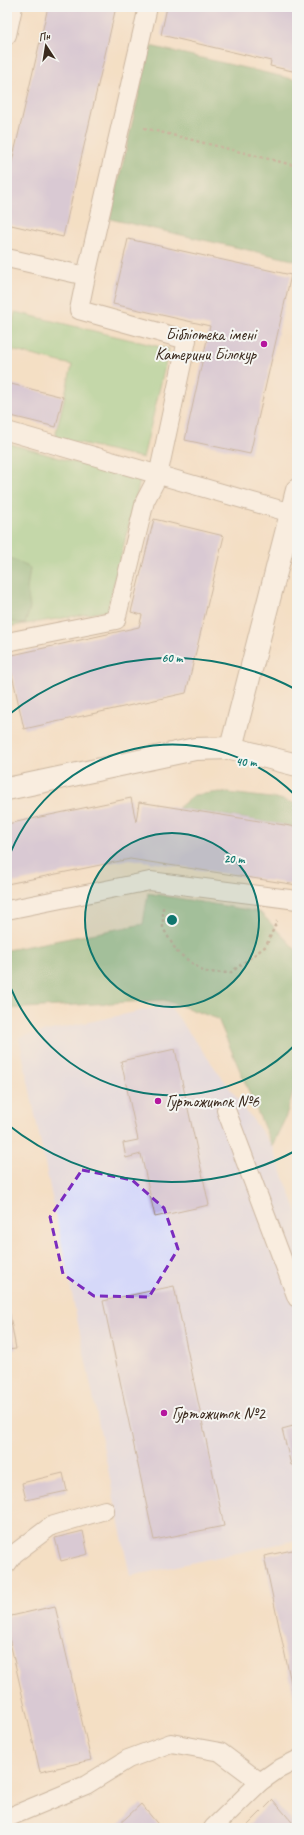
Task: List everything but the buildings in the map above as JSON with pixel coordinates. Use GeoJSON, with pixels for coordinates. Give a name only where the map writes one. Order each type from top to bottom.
{"type":"FeatureCollection","features":[{"type":"Feature","properties":{"kind":"street"},"geometry":{"type":"LineString","coordinates":[[231,748],[297,490]]}},
{"type":"Feature","properties":{"kind":"street"},"geometry":{"type":"LineString","coordinates":[[7,789],[195,749],[231,748],[297,765]]}},
{"type":"Feature","properties":{"kind":"lane"},"geometry":{"type":"LineString","coordinates":[[7,35],[13,7]]}},
{"type":"Feature","properties":{"kind":"lane"},"geometry":{"type":"LineString","coordinates":[[7,642],[116,620],[145,501],[158,476],[187,340],[79,310],[148,7]]}},
{"type":"Feature","properties":{"kind":"lane"},"geometry":{"type":"LineString","coordinates":[[7,258],[86,276]]}},
{"type":"Feature","properties":{"kind":"lane"},"geometry":{"type":"LineString","coordinates":[[7,431],[158,476],[291,513]]}},
{"type":"Feature","properties":{"kind":"lane"},"geometry":{"type":"LineString","coordinates":[[7,910],[150,881],[292,899]]}},
{"type":"Feature","properties":{"kind":"lane"},"geometry":{"type":"LineString","coordinates":[[226,1110],[297,1298]]}},
{"type":"Feature","properties":{"kind":"lane"},"geometry":{"type":"LineString","coordinates":[[7,1564],[14,1554],[51,1526],[105,1510]]}},
{"type":"Feature","properties":{"kind":"lane"},"geometry":{"type":"LineString","coordinates":[[7,1818],[86,1785],[128,1759],[171,1743],[220,1752],[260,1782]]}},
{"type":"Feature","properties":{"kind":"lane"},"geometry":{"type":"LineString","coordinates":[[213,1828],[260,1782],[276,1770],[297,1760]]}},
{"type":"Feature","properties":{"kind":"path"},"geometry":{"type":"LineString","coordinates":[[121,122],[297,166]]}},
{"type":"Feature","properties":{"kind":"path"},"geometry":{"type":"LineString","coordinates":[[163,882],[163,928],[177,952],[204,972],[230,973],[266,946],[292,899]]}},
{"type":"Feature","properties":{"kind":"highlighted area"},"geometry":{"type":"Polygon","coordinates":[[[82,1170],[132,1180],[164,1208],[178,1249],[149,1297],[94,1296],[63,1274],[50,1217],[82,1170]]]}},
{"type":"Feature","properties":{"kind":"shaded area"},"geometry":{"type":"Polygon","coordinates":[[[169,1005],[272,1146],[297,1212],[297,1540],[130,1576],[19,1037],[169,1005]]]}},
{"type":"Feature","properties":{"kind":"green space"},"geometry":{"type":"Polygon","coordinates":[[[150,46],[297,80],[297,261],[110,219],[150,46]]]}},
{"type":"Feature","properties":{"kind":"green space"},"geometry":{"type":"Polygon","coordinates":[[[15,312],[169,349],[143,458],[55,437],[72,365],[7,349],[15,312]]]}},
{"type":"Feature","properties":{"kind":"green space"},"geometry":{"type":"Polygon","coordinates":[[[7,443],[140,481],[107,611],[7,627],[7,443]]]}},
{"type":"Feature","properties":{"kind":"green space"},"geometry":{"type":"Polygon","coordinates":[[[7,556],[30,568],[27,589],[30,608],[25,624],[7,621],[7,556]]]}},
{"type":"Feature","properties":{"kind":"green space"},"geometry":{"type":"Polygon","coordinates":[[[220,792],[280,799],[297,804],[297,827],[178,808],[194,795],[220,792]]]}},
{"type":"Feature","properties":{"kind":"green space"},"geometry":{"type":"Polygon","coordinates":[[[148,893],[260,912],[297,951],[297,1079],[285,1119],[272,1146],[218,1019],[164,1000],[7,1009],[7,950],[143,924],[148,893]]]}},
{"type":"Feature","properties":{"kind":"place","name":"Бібліотека імені Катерини Білокур"},"geometry":{"type":"Point","coordinates":[264,344]}},
{"type":"Feature","properties":{"kind":"place","name":"Гуртожиток №6"},"geometry":{"type":"Point","coordinates":[158,1101]}},
{"type":"Feature","properties":{"kind":"place","name":"Гуртожиток №2"},"geometry":{"type":"Point","coordinates":[164,1413]}}]}
